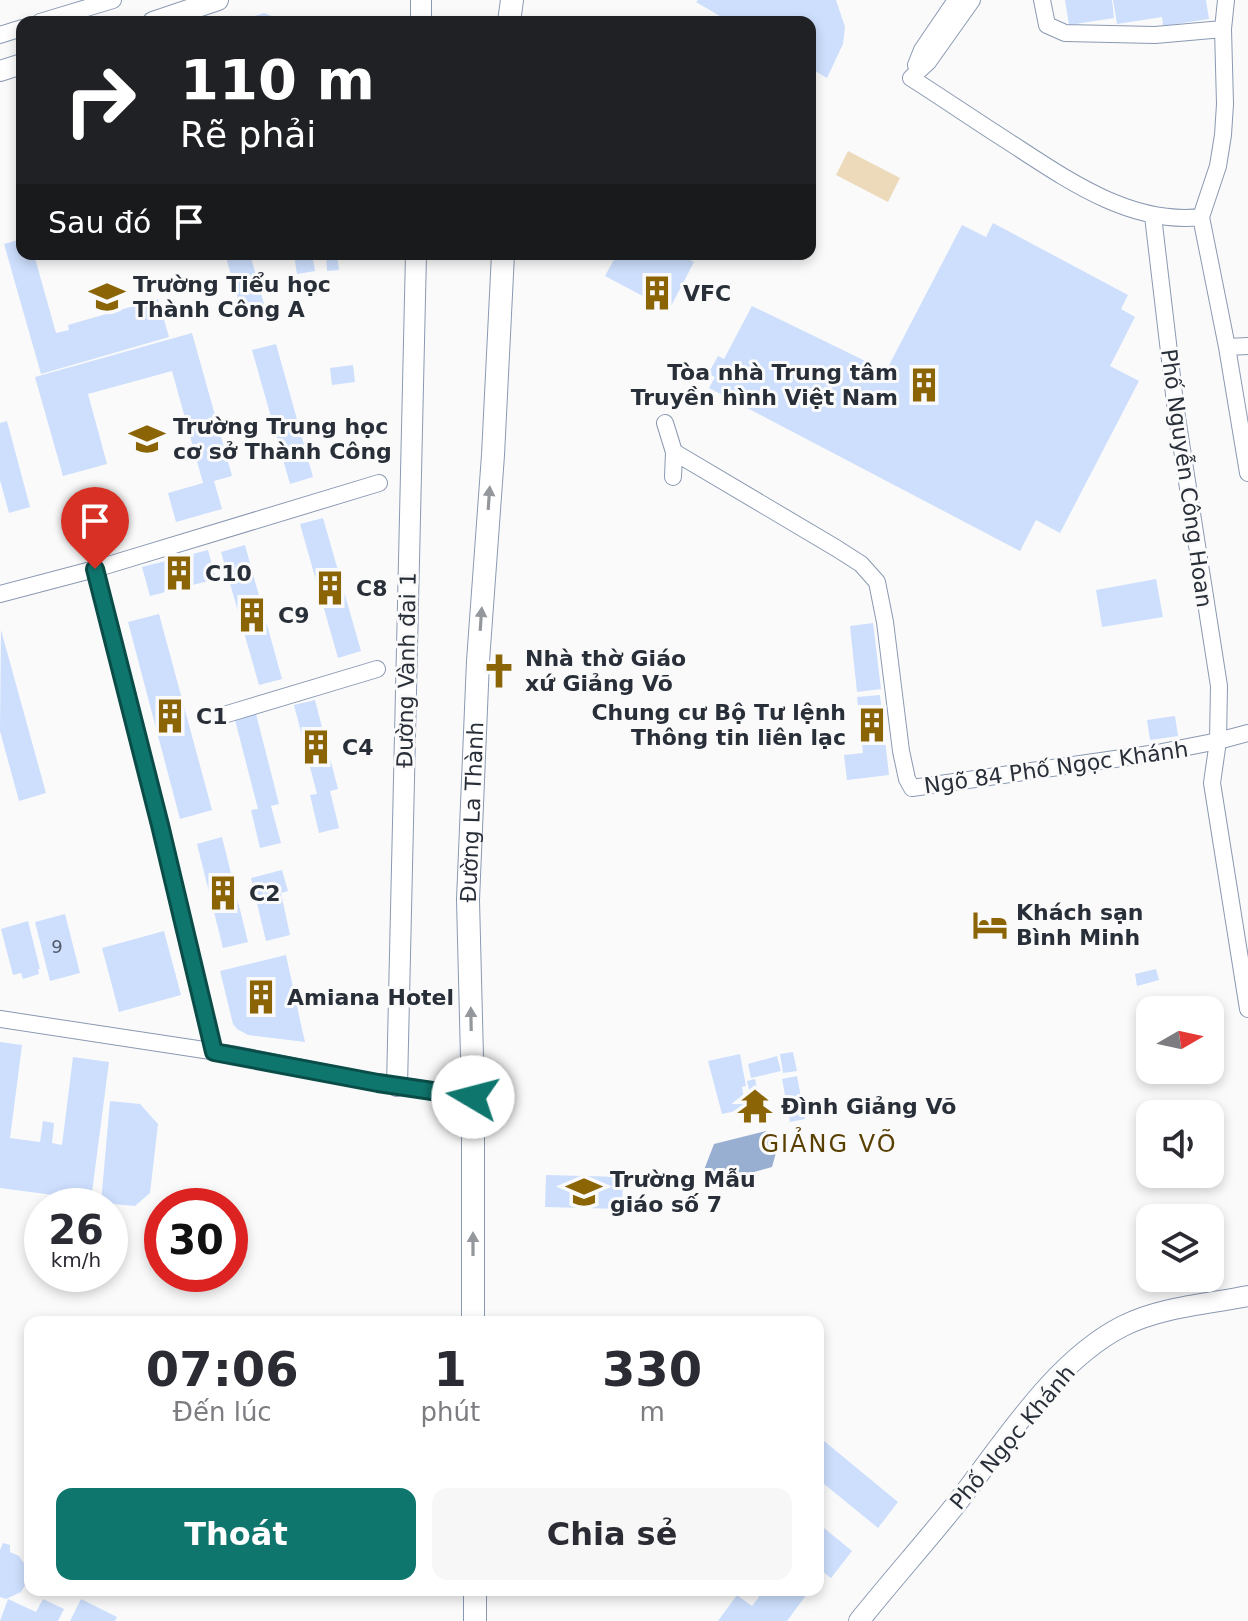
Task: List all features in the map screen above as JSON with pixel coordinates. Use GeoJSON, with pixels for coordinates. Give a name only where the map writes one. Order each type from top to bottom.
{"type":"FeatureCollection","features":[{"type":"Feature","properties":{"kind":"main road","name":"Đường La Thành"},"geometry":{"type":"LineString","coordinates":[[473,1316],[473,1097],[468,900],[477,664],[493,455],[503,260]]}},
{"type":"Feature","properties":{"kind":"main road"},"geometry":{"type":"LineString","coordinates":[[475,1596],[475,1621]]}},
{"type":"Feature","properties":{"kind":"street"},"geometry":{"type":"LineString","coordinates":[[60,16],[113,0]]}},
{"type":"Feature","properties":{"kind":"street"},"geometry":{"type":"LineString","coordinates":[[171,16],[218,0]]}},
{"type":"Feature","properties":{"kind":"street"},"geometry":{"type":"LineString","coordinates":[[911,78],[922,50],[956,0]]}},
{"type":"Feature","properties":{"kind":"street"},"geometry":{"type":"LineString","coordinates":[[911,78],[928,62],[972,0]]}},
{"type":"Feature","properties":{"kind":"street"},"geometry":{"type":"LineString","coordinates":[[1042,0],[1047,25],[1065,33],[1155,35],[1223,29]]}},
{"type":"Feature","properties":{"kind":"street"},"geometry":{"type":"LineString","coordinates":[[1226,0],[1221,153],[1201,217],[1248,473]]}},
{"type":"Feature","properties":{"kind":"street"},"geometry":{"type":"LineString","coordinates":[[911,78],[1079,188],[1153,216],[1178,219],[1201,217]]}},
{"type":"Feature","properties":{"kind":"street","name":"Phố Nguyễn Công Hoan"},"geometry":{"type":"LineString","coordinates":[[1153,216],[1176,411],[1219,686],[1218,741]]}},
{"type":"Feature","properties":{"kind":"street","name":"Đường Vành đai 1"},"geometry":{"type":"LineString","coordinates":[[397,1086],[416,260]]}},
{"type":"Feature","properties":{"kind":"street"},"geometry":{"type":"LineString","coordinates":[[1227,347],[1248,346]]}},
{"type":"Feature","properties":{"kind":"street"},"geometry":{"type":"LineString","coordinates":[[665,423],[674,452],[673,477]]}},
{"type":"Feature","properties":{"kind":"street","name":"Ngõ 84 Phố Ngọc Khánh"},"geometry":{"type":"LineString","coordinates":[[674,452],[861,564],[877,582],[901,751],[912,788],[1157,753],[1218,741],[1212,783],[1248,1009]]}},
{"type":"Feature","properties":{"kind":"street"},"geometry":{"type":"LineString","coordinates":[[0,594],[95,569],[379,483]]}},
{"type":"Feature","properties":{"kind":"street"},"geometry":{"type":"LineString","coordinates":[[95,569],[214,1052]]}},
{"type":"Feature","properties":{"kind":"street"},"geometry":{"type":"LineString","coordinates":[[227,714],[377,669]]}},
{"type":"Feature","properties":{"kind":"street"},"geometry":{"type":"LineString","coordinates":[[1218,741],[1248,733]]}},
{"type":"Feature","properties":{"kind":"street"},"geometry":{"type":"LineString","coordinates":[[0,1019],[473,1097]]}},
{"type":"Feature","properties":{"kind":"street","name":"Phố Ngọc Khánh"},"geometry":{"type":"LineString","coordinates":[[859,1621],[1042,1395],[1088,1348],[1106,1335],[1146,1316],[1248,1296]]}},
{"type":"Feature","properties":{"kind":"shaded area"},"geometry":{"type":"Polygon","coordinates":[[[848,151],[900,178],[888,202],[836,175],[848,151]]]}},
{"type":"Feature","properties":{"kind":"water"},"geometry":{"type":"Polygon","coordinates":[[[766,1131],[777,1149],[772,1167],[718,1182],[704,1170],[714,1144],[766,1131]]]}},
{"type":"Feature","properties":{"kind":"building"},"geometry":{"type":"Polygon","coordinates":[[[836,0],[845,27],[843,44],[827,78],[816,72],[816,16],[720,16],[696,2],[836,0]]]}},
{"type":"Feature","properties":{"kind":"building"},"geometry":{"type":"Polygon","coordinates":[[[1065,0],[1112,0],[1114,18],[1069,25],[1065,0]]]}},
{"type":"Feature","properties":{"kind":"building"},"geometry":{"type":"Polygon","coordinates":[[[1113,0],[1206,0],[1209,19],[1163,26],[1162,17],[1117,24],[1113,0]]]}},
{"type":"Feature","properties":{"kind":"building","name":"Tòa nhà Trung tâm Truyền hình Việt Nam"},"geometry":{"type":"Polygon","coordinates":[[[993,223],[1128,295],[1121,309],[1135,317],[1110,366],[1139,381],[1060,533],[1036,520],[1020,551],[709,388],[715,377],[708,374],[718,356],[724,359],[752,306],[886,371],[962,225],[986,237],[993,223]]]}},
{"type":"Feature","properties":{"kind":"building"},"geometry":{"type":"Polygon","coordinates":[[[16,241],[16,260],[36,260],[56,333],[69,330],[68,325],[158,299],[169,337],[41,374],[4,244],[16,241]]]}},
{"type":"Feature","properties":{"kind":"building"},"geometry":{"type":"Polygon","coordinates":[[[227,260],[252,260],[266,311],[243,317],[227,260]]]}},
{"type":"Feature","properties":{"kind":"building"},"geometry":{"type":"Polygon","coordinates":[[[295,260],[313,260],[315,271],[297,274],[295,260]]]}},
{"type":"Feature","properties":{"kind":"building"},"geometry":{"type":"Polygon","coordinates":[[[326,260],[338,260],[339,270],[327,271],[326,260]]]}},
{"type":"Feature","properties":{"kind":"building","name":"VFC"},"geometry":{"type":"Polygon","coordinates":[[[614,260],[694,262],[669,310],[605,276],[614,260]]]}},
{"type":"Feature","properties":{"kind":"building"},"geometry":{"type":"Polygon","coordinates":[[[192,333],[232,476],[214,481],[222,509],[176,522],[168,493],[203,483],[172,371],[88,394],[107,464],[63,476],[35,377],[192,333]]]}},
{"type":"Feature","properties":{"kind":"building"},"geometry":{"type":"Polygon","coordinates":[[[276,344],[313,477],[290,484],[252,350],[276,344]]]}},
{"type":"Feature","properties":{"kind":"building"},"geometry":{"type":"Polygon","coordinates":[[[353,365],[355,382],[332,385],[330,368],[353,365]]]}},
{"type":"Feature","properties":{"kind":"building"},"geometry":{"type":"Polygon","coordinates":[[[7,421],[30,507],[9,513],[0,480],[0,423],[7,421]]]}},
{"type":"Feature","properties":{"kind":"building","name":"C8"},"geometry":{"type":"Polygon","coordinates":[[[323,518],[361,651],[338,658],[300,524],[323,518]]]}},
{"type":"Feature","properties":{"kind":"building","name":"C9"},"geometry":{"type":"Polygon","coordinates":[[[245,545],[282,679],[259,685],[221,552],[245,545]]]}},
{"type":"Feature","properties":{"kind":"building","name":"C10"},"geometry":{"type":"Polygon","coordinates":[[[208,550],[216,579],[150,596],[142,567],[208,550]]]}},
{"type":"Feature","properties":{"kind":"building"},"geometry":{"type":"Polygon","coordinates":[[[1156,579],[1163,617],[1102,627],[1096,590],[1156,579]]]}},
{"type":"Feature","properties":{"kind":"building","name":"C1"},"geometry":{"type":"Polygon","coordinates":[[[159,614],[212,810],[180,819],[128,622],[159,614]]]}},
{"type":"Feature","properties":{"kind":"building"},"geometry":{"type":"Polygon","coordinates":[[[873,623],[881,689],[857,692],[850,626],[873,623]]]}},
{"type":"Feature","properties":{"kind":"building"},"geometry":{"type":"Polygon","coordinates":[[[1,630],[46,793],[19,801],[0,731],[1,630]]]}},
{"type":"Feature","properties":{"kind":"building","name":"Chung cư Bộ Tư lệnh Thông tin liên lạc"},"geometry":{"type":"Polygon","coordinates":[[[880,695],[889,775],[847,780],[844,755],[863,753],[857,697],[880,695]]]}},
{"type":"Feature","properties":{"kind":"building","name":"C4"},"geometry":{"type":"Polygon","coordinates":[[[315,700],[338,789],[330,791],[339,828],[319,833],[310,795],[317,794],[294,705],[315,700]]]}},
{"type":"Feature","properties":{"kind":"building"},"geometry":{"type":"Polygon","coordinates":[[[256,714],[279,804],[271,806],[281,843],[260,848],[251,810],[258,809],[235,720],[256,714]]]}},
{"type":"Feature","properties":{"kind":"building"},"geometry":{"type":"Polygon","coordinates":[[[1175,716],[1178,736],[1150,740],[1147,720],[1175,716]]]}},
{"type":"Feature","properties":{"kind":"building","name":"C2"},"geometry":{"type":"Polygon","coordinates":[[[222,837],[248,942],[223,948],[197,844],[222,837]]]}},
{"type":"Feature","properties":{"kind":"building"},"geometry":{"type":"Polygon","coordinates":[[[282,870],[288,891],[281,893],[290,935],[266,941],[251,878],[282,870]]]}},
{"type":"Feature","properties":{"kind":"building"},"geometry":{"type":"Polygon","coordinates":[[[65,914],[80,973],[50,981],[35,922],[65,914]]]}},
{"type":"Feature","properties":{"kind":"building"},"geometry":{"type":"Polygon","coordinates":[[[28,921],[40,969],[39,974],[23,979],[21,973],[13,975],[1,929],[28,921]]]}},
{"type":"Feature","properties":{"kind":"building"},"geometry":{"type":"Polygon","coordinates":[[[164,931],[181,995],[119,1012],[102,948],[164,931]]]}},
{"type":"Feature","properties":{"kind":"building","name":"Amiana Hotel"},"geometry":{"type":"Polygon","coordinates":[[[286,955],[305,1042],[248,1035],[237,1029],[233,1024],[220,971],[286,955]]]}},
{"type":"Feature","properties":{"kind":"building"},"geometry":{"type":"Polygon","coordinates":[[[1156,969],[1159,980],[1137,986],[1135,974],[1156,969]]]}},
{"type":"Feature","properties":{"kind":"building"},"geometry":{"type":"Polygon","coordinates":[[[0,1042],[22,1045],[10,1138],[40,1142],[43,1121],[54,1123],[52,1143],[62,1145],[73,1057],[109,1062],[93,1188],[24,1188],[24,1191],[0,1188],[0,1042]]]}},
{"type":"Feature","properties":{"kind":"building"},"geometry":{"type":"Polygon","coordinates":[[[793,1052],[797,1071],[783,1073],[780,1054],[793,1052]]]}},
{"type":"Feature","properties":{"kind":"building"},"geometry":{"type":"Polygon","coordinates":[[[740,1054],[746,1086],[742,1087],[746,1109],[722,1114],[708,1061],[740,1054]]]}},
{"type":"Feature","properties":{"kind":"building"},"geometry":{"type":"Polygon","coordinates":[[[777,1056],[781,1071],[751,1078],[748,1064],[777,1056]]]}},
{"type":"Feature","properties":{"kind":"building"},"geometry":{"type":"Polygon","coordinates":[[[797,1076],[805,1119],[790,1122],[782,1079],[797,1076]]]}},
{"type":"Feature","properties":{"kind":"building"},"geometry":{"type":"Polygon","coordinates":[[[755,1079],[760,1102],[752,1103],[747,1081],[755,1079]]]}},
{"type":"Feature","properties":{"kind":"building"},"geometry":{"type":"Polygon","coordinates":[[[110,1101],[140,1104],[158,1124],[151,1188],[144,1188],[144,1198],[135,1206],[128,1205],[128,1188],[102,1188],[110,1101]]]}},
{"type":"Feature","properties":{"kind":"building","name":"Trường Mẫu giáo số 7"},"geometry":{"type":"Polygon","coordinates":[[[546,1175],[623,1177],[622,1209],[545,1207],[546,1175]]]}},
{"type":"Feature","properties":{"kind":"building"},"geometry":{"type":"Polygon","coordinates":[[[824,1441],[898,1502],[878,1528],[824,1484],[824,1441]]]}},
{"type":"Feature","properties":{"kind":"building"},"geometry":{"type":"Polygon","coordinates":[[[824,1528],[852,1551],[831,1578],[824,1573],[824,1528]]]}},
{"type":"Feature","properties":{"kind":"building"},"geometry":{"type":"Polygon","coordinates":[[[3,1543],[10,1545],[10,1552],[19,1556],[24,1563],[24,1587],[21,1592],[6,1599],[0,1597],[0,1550],[3,1543]]]}},
{"type":"Feature","properties":{"kind":"building"},"geometry":{"type":"Polygon","coordinates":[[[736,1596],[752,1606],[759,1597],[806,1596],[787,1621],[718,1621],[736,1596]]]}},
{"type":"Feature","properties":{"kind":"building"},"geometry":{"type":"Polygon","coordinates":[[[8,1599],[36,1612],[43,1599],[64,1609],[58,1621],[0,1621],[8,1599]]]}},
{"type":"Feature","properties":{"kind":"building"},"geometry":{"type":"Polygon","coordinates":[[[81,1599],[117,1617],[115,1621],[70,1621],[81,1599]]]}},
{"type":"Feature","properties":{"kind":"place","name":"VFC"},"geometry":{"type":"Point","coordinates":[657,293]}},
{"type":"Feature","properties":{"kind":"place","name":"Trường Tiểu học Thành Công A"},"geometry":{"type":"Point","coordinates":[107,297]}},
{"type":"Feature","properties":{"kind":"place","name":"Tòa nhà Trung tâm Truyền hình Việt Nam"},"geometry":{"type":"Point","coordinates":[924,385]}},
{"type":"Feature","properties":{"kind":"place","name":"Trường Trung học cơ sở Thành Công"},"geometry":{"type":"Point","coordinates":[147,439]}},
{"type":"Feature","properties":{"kind":"place","name":"C10"},"geometry":{"type":"Point","coordinates":[179,573]}},
{"type":"Feature","properties":{"kind":"place","name":"C8"},"geometry":{"type":"Point","coordinates":[330,588]}},
{"type":"Feature","properties":{"kind":"place","name":"C9"},"geometry":{"type":"Point","coordinates":[252,615]}},
{"type":"Feature","properties":{"kind":"place","name":"Nhà thờ Giáo xứ Giảng Võ"},"geometry":{"type":"Point","coordinates":[499,671]}},
{"type":"Feature","properties":{"kind":"place","name":"C1"},"geometry":{"type":"Point","coordinates":[170,716]}},
{"type":"Feature","properties":{"kind":"place","name":"Chung cư Bộ Tư lệnh Thông tin liên lạc"},"geometry":{"type":"Point","coordinates":[872,725]}},
{"type":"Feature","properties":{"kind":"place","name":"C4"},"geometry":{"type":"Point","coordinates":[316,747]}},
{"type":"Feature","properties":{"kind":"place","name":"C2"},"geometry":{"type":"Point","coordinates":[223,893]}},
{"type":"Feature","properties":{"kind":"place","name":"Khách sạn Bình Minh"},"geometry":{"type":"Point","coordinates":[990,925]}},
{"type":"Feature","properties":{"kind":"place","name":"Amiana Hotel"},"geometry":{"type":"Point","coordinates":[261,997]}},
{"type":"Feature","properties":{"kind":"place","name":"Đình Giảng Võ"},"geometry":{"type":"Point","coordinates":[755,1106]}},
{"type":"Feature","properties":{"kind":"place","name":"Trường Mẫu giáo số 7"},"geometry":{"type":"Point","coordinates":[584,1192]}},
{"type":"Feature","properties":{"kind":"district","name":"GIẢNG VÕ"},"geometry":{"type":"Point","coordinates":[829,1144]}},
{"type":"Feature","properties":{"kind":"route"},"geometry":{"type":"LineString","coordinates":[[95,569],[214,1052],[378,1083],[473,1097]]}}]}
